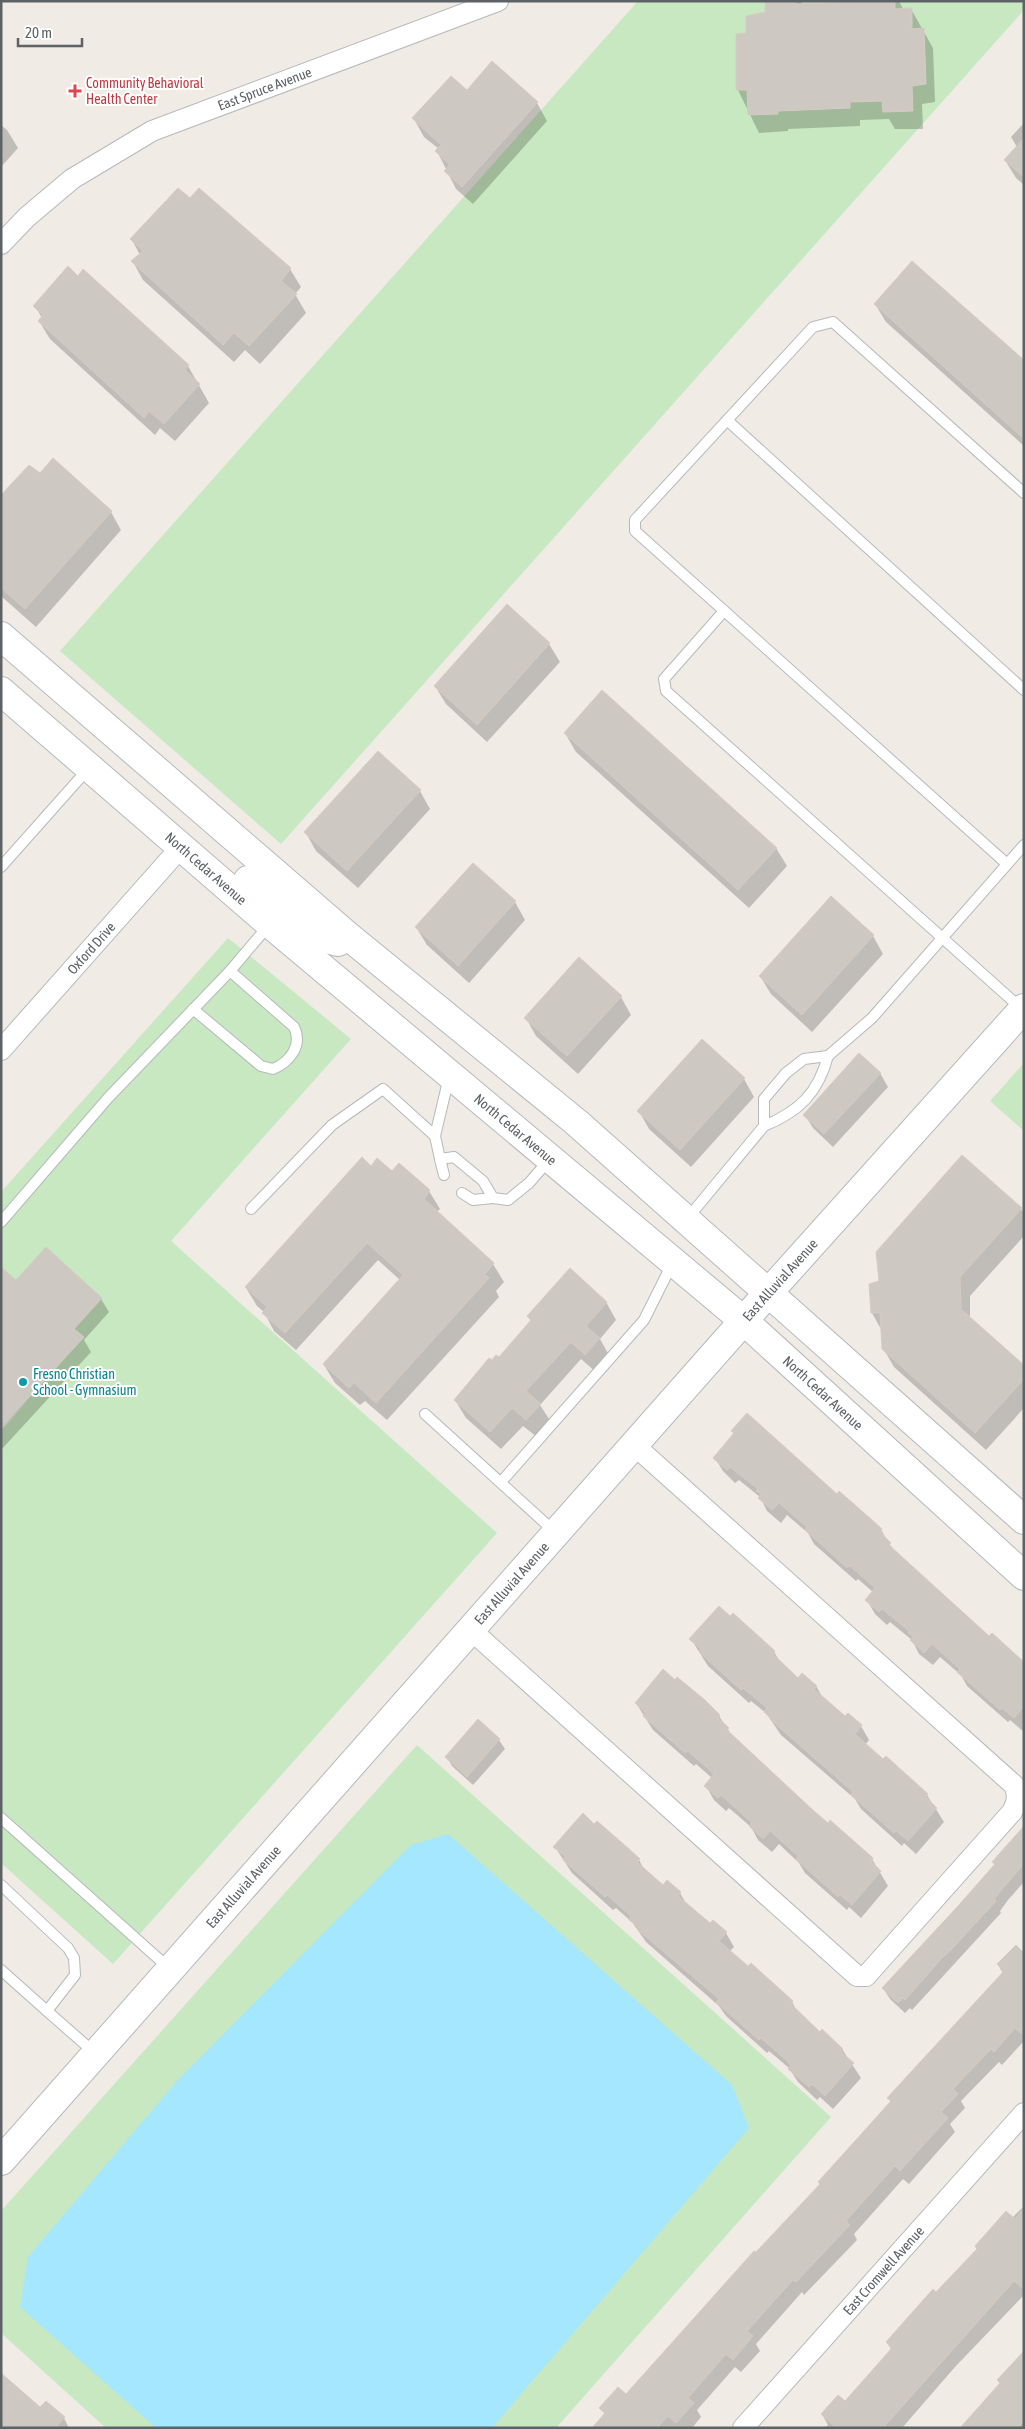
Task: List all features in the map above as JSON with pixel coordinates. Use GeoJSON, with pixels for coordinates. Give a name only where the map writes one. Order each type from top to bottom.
{"type":"FeatureCollection","features":[{"type":"Feature","properties":{"kind":"main road"},"geometry":{"type":"LineString","coordinates":[[1,636],[348,936],[576,1122],[1024,1520]]}},
{"type":"Feature","properties":{"kind":"main road","name":"North Cedar Avenue"},"geometry":{"type":"LineString","coordinates":[[1,691],[270,924],[744,1321],[1024,1576]]}},
{"type":"Feature","properties":{"kind":"main road"},"geometry":{"type":"LineString","coordinates":[[182,847],[214,852],[315,936],[338,942],[348,936]]}},
{"type":"Feature","properties":{"kind":"main road","name":"East Alluvial Avenue"},"geometry":{"type":"LineString","coordinates":[[1,2162],[769,1292],[1023,1008]]}},
{"type":"Feature","properties":{"kind":"street","name":"East Spruce Avenue"},"geometry":{"type":"LineString","coordinates":[[1,244],[26,217],[72,179],[152,131],[498,1]]}},
{"type":"Feature","properties":{"kind":"street","name":"Oxford Drive"},"geometry":{"type":"LineString","coordinates":[[1,1050],[182,847]]}},
{"type":"Feature","properties":{"kind":"street"},"geometry":{"type":"LineString","coordinates":[[471,1630],[857,1976],[866,1976],[1012,1812],[1017,1803],[1018,1793],[1014,1786],[634,1445]]}},
{"type":"Feature","properties":{"kind":"street","name":"East Cromwell Avenue"},"geometry":{"type":"LineString","coordinates":[[743,2428],[1024,2112]]}},
{"type":"Feature","properties":{"kind":"lane"},"geometry":{"type":"LineString","coordinates":[[1007,864],[635,531],[635,520],[813,327],[833,322],[1024,493]]}},
{"type":"Feature","properties":{"kind":"lane"},"geometry":{"type":"LineString","coordinates":[[727,420],[1024,690]]}},
{"type":"Feature","properties":{"kind":"lane"},"geometry":{"type":"LineString","coordinates":[[724,611],[664,679],[666,691],[1023,1008]]}},
{"type":"Feature","properties":{"kind":"lane"},"geometry":{"type":"LineString","coordinates":[[1,867],[89,768]]}},
{"type":"Feature","properties":{"kind":"lane"},"geometry":{"type":"LineString","coordinates":[[764,1126],[764,1099],[786,1072],[804,1059],[828,1056],[872,1018],[1024,845]]}},
{"type":"Feature","properties":{"kind":"lane"},"geometry":{"type":"LineString","coordinates":[[1,1222],[108,1098],[230,971],[270,924]]}},
{"type":"Feature","properties":{"kind":"lane"},"geometry":{"type":"LineString","coordinates":[[193,1009],[261,1066],[273,1069],[285,1062],[297,1045],[298,1036],[294,1027],[230,971]]}},
{"type":"Feature","properties":{"kind":"lane"},"geometry":{"type":"LineString","coordinates":[[687,1219],[764,1126],[788,1116],[810,1094],[822,1078],[828,1056]]}},
{"type":"Feature","properties":{"kind":"lane"},"geometry":{"type":"LineString","coordinates":[[444,1175],[435,1136],[449,1074]]}},
{"type":"Feature","properties":{"kind":"lane"},"geometry":{"type":"LineString","coordinates":[[251,1209],[332,1125],[383,1089],[435,1136]]}},
{"type":"Feature","properties":{"kind":"lane"},"geometry":{"type":"LineString","coordinates":[[440,1159],[454,1157],[484,1180],[493,1198]]}},
{"type":"Feature","properties":{"kind":"lane"},"geometry":{"type":"LineString","coordinates":[[462,1193],[473,1200],[493,1198],[508,1200],[529,1183],[551,1158]]}},
{"type":"Feature","properties":{"kind":"lane"},"geometry":{"type":"LineString","coordinates":[[500,1482],[644,1320],[673,1261]]}},
{"type":"Feature","properties":{"kind":"lane"},"geometry":{"type":"LineString","coordinates":[[425,1414],[556,1533]]}},
{"type":"Feature","properties":{"kind":"lane"},"geometry":{"type":"LineString","coordinates":[[1,1818],[171,1969]]}},
{"type":"Feature","properties":{"kind":"lane"},"geometry":{"type":"LineString","coordinates":[[1,1885],[68,1948],[74,1958],[75,1975],[47,2011]]}},
{"type":"Feature","properties":{"kind":"lane"},"geometry":{"type":"LineString","coordinates":[[1,1970],[96,2054]]}},
{"type":"Feature","properties":{"kind":"green space"},"geometry":{"type":"Polygon","coordinates":[[[638,1],[1024,1],[1024,10],[281,844],[60,651],[638,1]]]}},
{"type":"Feature","properties":{"kind":"green space"},"geometry":{"type":"Polygon","coordinates":[[[228,938],[351,1039],[171,1241],[497,1533],[113,1964],[1,1863],[1,1431],[27,1402],[1,1428],[1,1192],[228,938]]]}},
{"type":"Feature","properties":{"kind":"green space"},"geometry":{"type":"Polygon","coordinates":[[[1024,1063],[1024,1131],[990,1101],[1024,1063]]]}},
{"type":"Feature","properties":{"kind":"green space"},"geometry":{"type":"Polygon","coordinates":[[[417,1745],[831,2117],[556,2428],[106,2428],[1,2333],[1,2211],[417,1745]]]}},
{"type":"Feature","properties":{"kind":"water"},"geometry":{"type":"Polygon","coordinates":[[[448,1834],[732,2085],[749,2128],[492,2428],[156,2428],[20,2307],[28,2257],[176,2082],[411,1845],[448,1834]]]}},
{"type":"Feature","properties":{"kind":"building"},"geometry":{"type":"Polygon","coordinates":[[[765,1],[796,1],[796,4],[895,1],[895,9],[912,8],[912,29],[924,28],[926,84],[912,86],[913,111],[883,112],[882,101],[850,102],[850,108],[778,111],[778,114],[748,115],[747,90],[736,90],[736,34],[746,33],[746,16],[765,12],[765,1]]]}},
{"type":"Feature","properties":{"kind":"building"},"geometry":{"type":"Polygon","coordinates":[[[492,61],[538,102],[462,187],[444,171],[450,165],[435,151],[441,145],[412,118],[451,76],[467,90],[492,61]]]}},
{"type":"Feature","properties":{"kind":"building"},"geometry":{"type":"Polygon","coordinates":[[[1024,138],[1024,177],[1004,160],[1024,138]]]}},
{"type":"Feature","properties":{"kind":"building"},"geometry":{"type":"Polygon","coordinates":[[[178,188],[190,198],[199,188],[291,268],[281,281],[297,294],[249,346],[234,333],[223,345],[131,261],[143,251],[130,239],[178,188]]]}},
{"type":"Feature","properties":{"kind":"building"},"geometry":{"type":"Polygon","coordinates":[[[912,261],[1024,360],[1024,439],[874,304],[912,261]]]}},
{"type":"Feature","properties":{"kind":"building"},"geometry":{"type":"Polygon","coordinates":[[[68,266],[78,276],[83,269],[189,365],[185,370],[200,384],[164,424],[149,411],[144,418],[38,321],[43,315],[33,306],[68,266]]]}},
{"type":"Feature","properties":{"kind":"building"},"geometry":{"type":"Polygon","coordinates":[[[53,458],[112,511],[25,609],[1,588],[1,495],[29,465],[40,473],[53,458]]]}},
{"type":"Feature","properties":{"kind":"building"},"geometry":{"type":"Polygon","coordinates":[[[507,604],[550,643],[477,725],[434,686],[507,604]]]}},
{"type":"Feature","properties":{"kind":"building"},"geometry":{"type":"Polygon","coordinates":[[[602,690],[777,848],[738,890],[564,733],[602,690]]]}},
{"type":"Feature","properties":{"kind":"building"},"geometry":{"type":"Polygon","coordinates":[[[378,751],[421,790],[347,871],[304,832],[378,751]]]}},
{"type":"Feature","properties":{"kind":"building"},"geometry":{"type":"Polygon","coordinates":[[[473,863],[516,901],[458,966],[415,927],[473,863]]]}},
{"type":"Feature","properties":{"kind":"building"},"geometry":{"type":"Polygon","coordinates":[[[831,896],[874,935],[802,1015],[759,976],[831,896]]]}},
{"type":"Feature","properties":{"kind":"building"},"geometry":{"type":"Polygon","coordinates":[[[579,957],[622,996],[567,1056],[524,1018],[579,957]]]}},
{"type":"Feature","properties":{"kind":"building"},"geometry":{"type":"Polygon","coordinates":[[[702,1039],[745,1078],[680,1150],[637,1111],[702,1039]]]}},
{"type":"Feature","properties":{"kind":"building"},"geometry":{"type":"Polygon","coordinates":[[[859,1053],[881,1073],[824,1134],[803,1115],[859,1053]]]}},
{"type":"Feature","properties":{"kind":"building"},"geometry":{"type":"Polygon","coordinates":[[[962,1155],[1022,1208],[960,1277],[961,1309],[1024,1365],[1024,1379],[975,1433],[882,1349],[880,1313],[871,1313],[869,1284],[879,1281],[876,1252],[962,1155]]]}},
{"type":"Feature","properties":{"kind":"building"},"geometry":{"type":"Polygon","coordinates":[[[362,1157],[371,1166],[377,1158],[392,1171],[399,1163],[430,1190],[424,1199],[494,1263],[485,1274],[489,1278],[376,1403],[354,1383],[349,1388],[323,1364],[403,1275],[367,1243],[285,1333],[262,1313],[267,1307],[245,1287],[362,1157]]]}},
{"type":"Feature","properties":{"kind":"building","name":"Fresno Christian School - Gymnasium"},"geometry":{"type":"Polygon","coordinates":[[[46,1247],[102,1298],[74,1329],[84,1337],[1,1428],[1,1267],[16,1280],[46,1247]]]}},
{"type":"Feature","properties":{"kind":"building"},"geometry":{"type":"Polygon","coordinates":[[[570,1268],[607,1302],[586,1326],[600,1338],[585,1355],[571,1342],[526,1391],[541,1404],[526,1420],[512,1408],[490,1432],[454,1400],[489,1358],[492,1360],[496,1355],[499,1357],[531,1320],[527,1316],[570,1268]]]}},
{"type":"Feature","properties":{"kind":"building"},"geometry":{"type":"Polygon","coordinates":[[[747,1413],[837,1494],[839,1491],[871,1519],[882,1529],[880,1532],[891,1543],[889,1545],[989,1636],[992,1633],[1024,1662],[1024,1706],[1014,1718],[1002,1708],[1000,1710],[957,1672],[960,1669],[932,1644],[924,1653],[910,1640],[913,1637],[908,1633],[910,1632],[882,1609],[879,1612],[865,1600],[875,1588],[850,1566],[847,1568],[805,1530],[807,1527],[779,1503],[772,1510],[758,1498],[761,1494],[756,1491],[758,1489],[730,1467],[727,1470],[713,1458],[734,1433],[731,1431],[747,1413]]]}},
{"type":"Feature","properties":{"kind":"building"},"geometry":{"type":"Polygon","coordinates":[[[719,1606],[730,1616],[733,1613],[775,1651],[773,1654],[798,1678],[802,1673],[817,1686],[814,1689],[845,1716],[848,1713],[862,1725],[855,1734],[883,1759],[886,1756],[928,1794],[926,1797],[937,1808],[908,1841],[896,1831],[894,1833],[851,1795],[853,1792],[772,1721],[764,1712],[767,1708],[743,1688],[741,1690],[699,1652],[701,1649],[689,1639],[719,1606]]]}},
{"type":"Feature","properties":{"kind":"building"},"geometry":{"type":"Polygon","coordinates":[[[663,1669],[675,1680],[677,1677],[705,1700],[720,1715],[718,1718],[729,1728],[727,1730],[814,1811],[828,1823],[830,1820],[873,1858],[871,1861],[881,1871],[852,1905],[840,1895],[838,1897],[796,1859],[798,1856],[770,1831],[763,1839],[749,1826],[752,1823],[721,1795],[718,1798],[704,1786],[714,1774],[688,1751],[685,1753],[643,1716],[645,1712],[635,1703],[663,1669]]]}},
{"type":"Feature","properties":{"kind":"building"},"geometry":{"type":"Polygon","coordinates":[[[478,1719],[500,1739],[467,1777],[445,1757],[478,1719]]]}},
{"type":"Feature","properties":{"kind":"building"},"geometry":{"type":"Polygon","coordinates":[[[583,1813],[594,1824],[597,1821],[628,1848],[640,1859],[637,1862],[663,1885],[667,1880],[681,1892],[678,1896],[710,1923],[713,1920],[727,1932],[719,1941],[748,1966],[751,1963],[793,2001],[791,2004],[820,2032],[822,2029],[843,2049],[841,2052],[854,2063],[825,2096],[812,2084],[809,2087],[788,2069],[791,2066],[786,2060],[761,2038],[759,2040],[716,2002],[719,1999],[637,1929],[638,1927],[628,1919],[631,1916],[607,1895],[605,1897],[563,1860],[565,1856],[553,1847],[583,1813]]]}},
{"type":"Feature","properties":{"kind":"building"},"geometry":{"type":"Polygon","coordinates":[[[1024,1826],[1024,1864],[1002,1889],[994,1900],[996,1901],[905,2000],[903,1998],[898,2003],[882,1988],[995,1864],[992,1862],[1024,1826]]]}},
{"type":"Feature","properties":{"kind":"building"},"geometry":{"type":"Polygon","coordinates":[[[1016,1945],[1024,1953],[1024,2036],[1015,2028],[994,2052],[991,2049],[953,2089],[958,2094],[941,2112],[948,2118],[900,2171],[895,2166],[846,2221],[850,2225],[796,2282],[793,2280],[747,2331],[753,2336],[733,2360],[726,2354],[688,2398],[694,2403],[676,2423],[668,2416],[657,2428],[592,2428],[605,2413],[599,2408],[618,2387],[626,2394],[754,2251],[756,2252],[820,2184],[818,2182],[891,2101],[887,2098],[1004,1971],[997,1964],[1016,1945]]]}},
{"type":"Feature","properties":{"kind":"building"},"geometry":{"type":"Polygon","coordinates":[[[1024,2208],[1024,2289],[1014,2281],[883,2428],[836,2428],[821,2414],[838,2395],[845,2401],[892,2348],[886,2342],[933,2289],[936,2292],[977,2249],[975,2246],[1006,2211],[1015,2219],[1024,2208]]]}},
{"type":"Feature","properties":{"kind":"building"},"geometry":{"type":"Polygon","coordinates":[[[1024,2351],[1024,2421],[1017,2428],[960,2428],[1000,2383],[997,2380],[1024,2351]]]}},
{"type":"Feature","properties":{"kind":"building"},"geometry":{"type":"Polygon","coordinates":[[[1,2373],[40,2407],[46,2401],[65,2417],[55,2428],[1,2428],[1,2373]]]}},
{"type":"Feature","properties":{"kind":"place","name":"Community Behavioral Health Center"},"geometry":{"type":"Point","coordinates":[75,91]}},
{"type":"Feature","properties":{"kind":"place","name":"Fresno Christian School - Gymnasium"},"geometry":{"type":"Point","coordinates":[23,1382]}}]}
